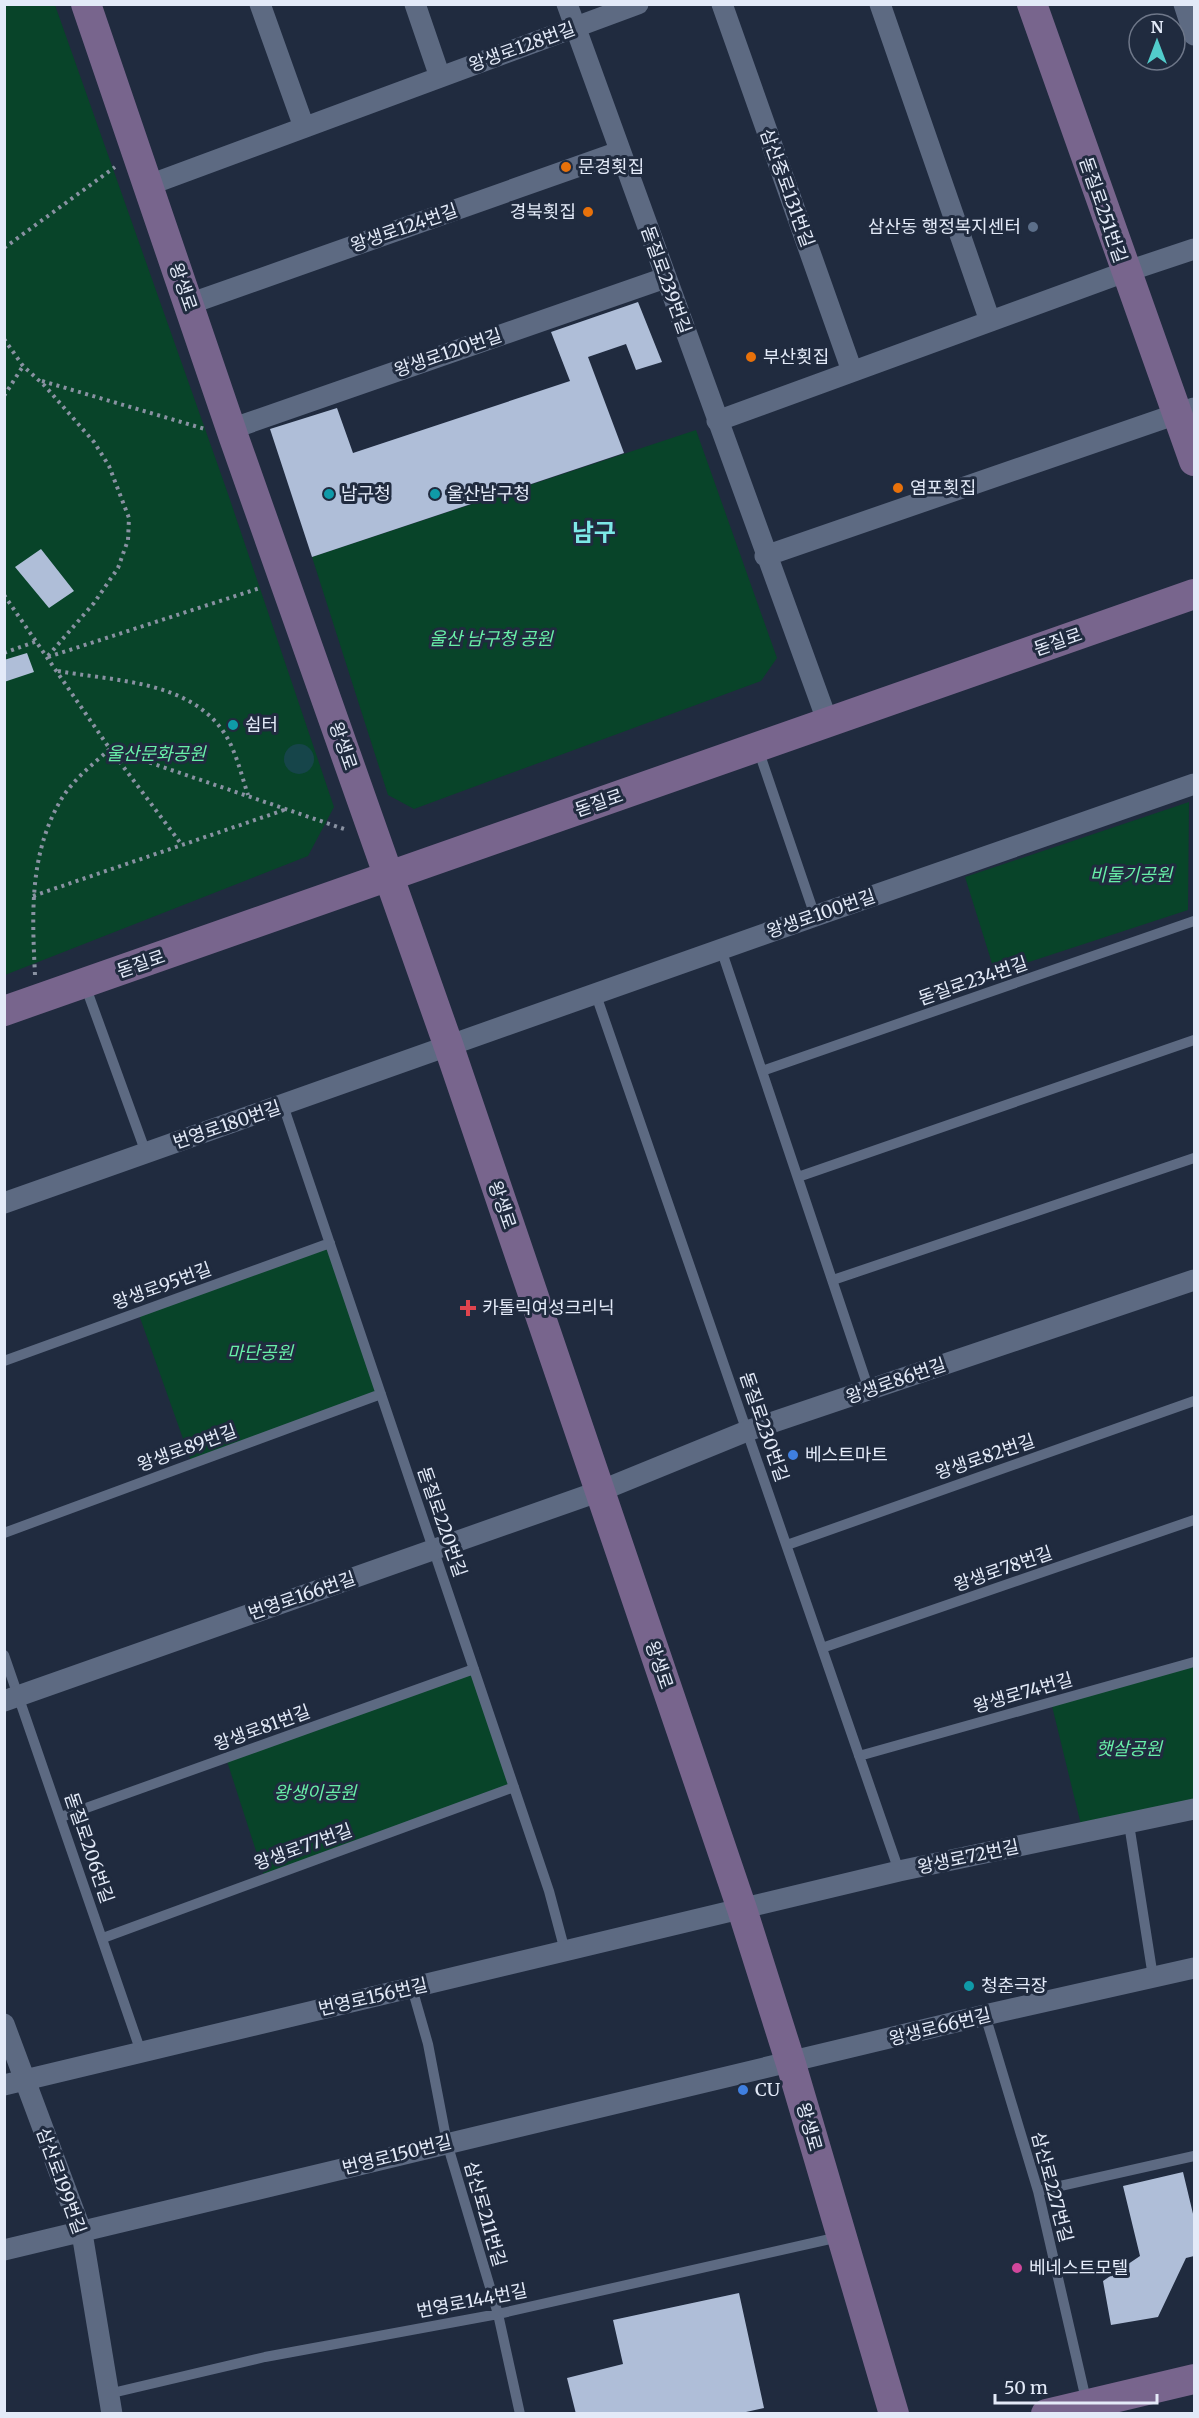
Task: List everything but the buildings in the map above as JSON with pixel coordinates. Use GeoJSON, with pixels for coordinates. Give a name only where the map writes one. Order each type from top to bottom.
{"type":"FeatureCollection","features":[{"type":"Feature","properties":{"kind":"main road","name":"왕생로"},"geometry":{"type":"LineString","coordinates":[[86,4],[232,433],[448,1047],[742,1909],[791,2064],[894,2414]]}},
{"type":"Feature","properties":{"kind":"main road","name":"돋질로251번길"},"geometry":{"type":"LineString","coordinates":[[1032,4],[1125,272],[1186,411],[1194,461]]}},
{"type":"Feature","properties":{"kind":"main road","name":"돋질로"},"geometry":{"type":"LineString","coordinates":[[4,1011],[1194,594]]}},
{"type":"Feature","properties":{"kind":"main road"},"geometry":{"type":"LineString","coordinates":[[1046,2414],[1194,2379]]}},
{"type":"Feature","properties":{"kind":"street"},"geometry":{"type":"LineString","coordinates":[[260,4],[304,127]]}},
{"type":"Feature","properties":{"kind":"street"},"geometry":{"type":"LineString","coordinates":[[415,4],[440,77]]}},
{"type":"Feature","properties":{"kind":"street","name":"돋질로239번길"},"geometry":{"type":"LineString","coordinates":[[567,4],[765,556],[828,723]]}},
{"type":"Feature","properties":{"kind":"street","name":"왕생로128번길"},"geometry":{"type":"LineString","coordinates":[[149,185],[638,4]]}},
{"type":"Feature","properties":{"kind":"street","name":"삼산중로131번길"},"geometry":{"type":"LineString","coordinates":[[723,4],[852,371]]}},
{"type":"Feature","properties":{"kind":"street"},"geometry":{"type":"LineString","coordinates":[[880,4],[990,321]]}},
{"type":"Feature","properties":{"kind":"street"},"geometry":{"type":"LineString","coordinates":[[1184,4],[1194,35]]}},
{"type":"Feature","properties":{"kind":"street","name":"왕생로124번길"},"geometry":{"type":"LineString","coordinates":[[189,304],[619,152]]}},
{"type":"Feature","properties":{"kind":"street"},"geometry":{"type":"LineString","coordinates":[[717,421],[1194,249]]}},
{"type":"Feature","properties":{"kind":"street","name":"왕생로120번길"},"geometry":{"type":"LineString","coordinates":[[232,433],[665,278]]}},
{"type":"Feature","properties":{"kind":"street"},"geometry":{"type":"LineString","coordinates":[[765,556],[1186,411]]}},
{"type":"Feature","properties":{"kind":"street","name":"왕생로100번길"},"geometry":{"type":"LineString","coordinates":[[448,1047],[1194,784]]}},
{"type":"Feature","properties":{"kind":"street","name":"번영로180번길"},"geometry":{"type":"LineString","coordinates":[[4,1203],[448,1047]]}},
{"type":"Feature","properties":{"kind":"street","name":"왕생로86번길"},"geometry":{"type":"LineString","coordinates":[[600,1491],[747,1431],[1194,1280]]}},
{"type":"Feature","properties":{"kind":"street","name":"번영로166번길"},"geometry":{"type":"LineString","coordinates":[[12,1699],[600,1491]]}},
{"type":"Feature","properties":{"kind":"street","name":"왕생로72번길"},"geometry":{"type":"LineString","coordinates":[[742,1909],[899,1871],[1194,1809]]}},
{"type":"Feature","properties":{"kind":"street","name":"번영로156번길"},"geometry":{"type":"LineString","coordinates":[[14,2083],[742,1909]]}},
{"type":"Feature","properties":{"kind":"street","name":"왕생로66번길"},"geometry":{"type":"LineString","coordinates":[[791,2064],[985,2015],[1194,1968]]}},
{"type":"Feature","properties":{"kind":"street","name":"삼산로199번길"},"geometry":{"type":"LineString","coordinates":[[4,2024],[14,2083],[82,2233],[110,2404]]}},
{"type":"Feature","properties":{"kind":"street","name":"번영로150번길"},"geometry":{"type":"LineString","coordinates":[[4,2250],[447,2143],[791,2064]]}},
{"type":"Feature","properties":{"kind":"lane"},"geometry":{"type":"LineString","coordinates":[[757,747],[815,916]]}},
{"type":"Feature","properties":{"kind":"lane","name":"돋질로234번길"},"geometry":{"type":"LineString","coordinates":[[762,1071],[1194,921]]}},
{"type":"Feature","properties":{"kind":"lane"},"geometry":{"type":"LineString","coordinates":[[721,949],[869,1390]]}},
{"type":"Feature","properties":{"kind":"lane"},"geometry":{"type":"LineString","coordinates":[[84,983],[146,1153]]}},
{"type":"Feature","properties":{"kind":"lane","name":"돋질로230번길"},"geometry":{"type":"LineString","coordinates":[[596,994],[899,1871]]}},
{"type":"Feature","properties":{"kind":"lane"},"geometry":{"type":"LineString","coordinates":[[798,1177],[1194,1040]]}},
{"type":"Feature","properties":{"kind":"lane","name":"돋질로220번길"},"geometry":{"type":"LineString","coordinates":[[284,1105],[549,1891],[566,1951]]}},
{"type":"Feature","properties":{"kind":"lane"},"geometry":{"type":"LineString","coordinates":[[833,1280],[1194,1158]]}},
{"type":"Feature","properties":{"kind":"lane","name":"왕생로95번길"},"geometry":{"type":"LineString","coordinates":[[4,1360],[330,1243]]}},
{"type":"Feature","properties":{"kind":"lane","name":"왕생로89번길"},"geometry":{"type":"LineString","coordinates":[[4,1533],[381,1394]]}},
{"type":"Feature","properties":{"kind":"lane","name":"왕생로82번길"},"geometry":{"type":"LineString","coordinates":[[787,1545],[1194,1401]]}},
{"type":"Feature","properties":{"kind":"lane","name":"왕생로78번길"},"geometry":{"type":"LineString","coordinates":[[822,1648],[1194,1520]]}},
{"type":"Feature","properties":{"kind":"lane","name":"돋질로206번길"},"geometry":{"type":"LineString","coordinates":[[4,1655],[12,1699],[61,1817],[141,2052]]}},
{"type":"Feature","properties":{"kind":"lane","name":"왕생로74번길"},"geometry":{"type":"LineString","coordinates":[[860,1756],[1194,1662]]}},
{"type":"Feature","properties":{"kind":"lane","name":"왕생로81번길"},"geometry":{"type":"LineString","coordinates":[[61,1817],[474,1669]]}},
{"type":"Feature","properties":{"kind":"lane","name":"왕생로77번길"},"geometry":{"type":"LineString","coordinates":[[103,1938],[514,1787]]}},
{"type":"Feature","properties":{"kind":"lane"},"geometry":{"type":"LineString","coordinates":[[1129,1824],[1154,1977]]}},
{"type":"Feature","properties":{"kind":"lane","name":"삼산로211번길"},"geometry":{"type":"LineString","coordinates":[[412,1988],[428,2044],[447,2143],[498,2314],[520,2414]]}},
{"type":"Feature","properties":{"kind":"lane","name":"삼산로227번길"},"geometry":{"type":"LineString","coordinates":[[985,2015],[1038,2191],[1087,2404]]}},
{"type":"Feature","properties":{"kind":"lane"},"geometry":{"type":"LineString","coordinates":[[1038,2191],[1194,2156]]}},
{"type":"Feature","properties":{"kind":"lane","name":"번영로144번길"},"geometry":{"type":"LineString","coordinates":[[110,2404],[265,2357],[498,2314],[842,2236]]}},
{"type":"Feature","properties":{"kind":"path"},"geometry":{"type":"LineString","coordinates":[[4,248],[137,151]]}},
{"type":"Feature","properties":{"kind":"path"},"geometry":{"type":"LineString","coordinates":[[4,339],[23,366],[74,416],[99,450],[109,466],[129,518],[128,540],[118,568],[94,603],[47,657]]}},
{"type":"Feature","properties":{"kind":"path"},"geometry":{"type":"LineString","coordinates":[[4,396],[23,366]]}},
{"type":"Feature","properties":{"kind":"path"},"geometry":{"type":"LineString","coordinates":[[39,380],[232,433]]}},
{"type":"Feature","properties":{"kind":"path"},"geometry":{"type":"LineString","coordinates":[[47,657],[284,580]]}},
{"type":"Feature","properties":{"kind":"path"},"geometry":{"type":"LineString","coordinates":[[4,595],[110,748],[182,845]]}},
{"type":"Feature","properties":{"kind":"path"},"geometry":{"type":"LineString","coordinates":[[4,652],[37,641]]}},
{"type":"Feature","properties":{"kind":"path"},"geometry":{"type":"LineString","coordinates":[[57,671],[174,693],[194,703],[222,730],[233,750],[248,796]]}},
{"type":"Feature","properties":{"kind":"path"},"geometry":{"type":"LineString","coordinates":[[110,748],[376,840]]}},
{"type":"Feature","properties":{"kind":"path"},"geometry":{"type":"LineString","coordinates":[[36,1000],[33,896],[35,868],[42,842],[63,796],[110,748]]}},
{"type":"Feature","properties":{"kind":"path"},"geometry":{"type":"LineString","coordinates":[[33,896],[287,809]]}},
{"type":"Feature","properties":{"kind":"green space","name":"울산문화공원"},"geometry":{"type":"Polygon","coordinates":[[[5,5],[55,5],[227,491],[334,807],[308,856],[5,975],[5,5]]]}},
{"type":"Feature","properties":{"kind":"green space","name":"울산 남구청 공원"},"geometry":{"type":"Polygon","coordinates":[[[696,430],[777,658],[761,681],[414,809],[388,795],[312,557],[696,430]]]}},
{"type":"Feature","properties":{"kind":"green space","name":"비둘기공원"},"geometry":{"type":"Polygon","coordinates":[[[1189,802],[1188,910],[995,973],[965,877],[1189,802]]]}},
{"type":"Feature","properties":{"kind":"green space","name":"마단공원"},"geometry":{"type":"Polygon","coordinates":[[[330,1243],[381,1394],[192,1464],[138,1312],[330,1243]]]}},
{"type":"Feature","properties":{"kind":"green space","name":"햇살공원"},"geometry":{"type":"Polygon","coordinates":[[[1194,1662],[1194,1809],[1083,1833],[1051,1702],[1194,1662]]]}},
{"type":"Feature","properties":{"kind":"green space","name":"왕생이공원"},"geometry":{"type":"Polygon","coordinates":[[[474,1669],[514,1787],[265,1879],[226,1758],[474,1669]]]}},
{"type":"Feature","properties":{"kind":"shaded area"},"geometry":{"type":"Polygon","coordinates":[[[299,744],[305,745],[313,753],[313,765],[305,773],[299,774],[293,773],[285,765],[284,759],[285,753],[293,745],[299,744]]]}},
{"type":"Feature","properties":{"kind":"place","name":"문경횟집"},"geometry":{"type":"Point","coordinates":[566,167]}},
{"type":"Feature","properties":{"kind":"place","name":"경북횟집"},"geometry":{"type":"Point","coordinates":[588,212]}},
{"type":"Feature","properties":{"kind":"place","name":"삼산동 행정복지센터"},"geometry":{"type":"Point","coordinates":[1033,227]}},
{"type":"Feature","properties":{"kind":"place","name":"부산횟집"},"geometry":{"type":"Point","coordinates":[751,357]}},
{"type":"Feature","properties":{"kind":"place","name":"염포횟집"},"geometry":{"type":"Point","coordinates":[898,488]}},
{"type":"Feature","properties":{"kind":"place","name":"남구청"},"geometry":{"type":"Point","coordinates":[329,494]}},
{"type":"Feature","properties":{"kind":"place","name":"울산남구청"},"geometry":{"type":"Point","coordinates":[435,494]}},
{"type":"Feature","properties":{"kind":"place","name":"쉼터"},"geometry":{"type":"Point","coordinates":[233,725]}},
{"type":"Feature","properties":{"kind":"place","name":"카톨릭여성크리닉"},"geometry":{"type":"Point","coordinates":[468,1308]}},
{"type":"Feature","properties":{"kind":"place","name":"베스트마트"},"geometry":{"type":"Point","coordinates":[793,1455]}},
{"type":"Feature","properties":{"kind":"place","name":"청춘극장"},"geometry":{"type":"Point","coordinates":[969,1986]}},
{"type":"Feature","properties":{"kind":"place","name":"CU"},"geometry":{"type":"Point","coordinates":[743,2090]}},
{"type":"Feature","properties":{"kind":"place","name":"베네스트모텔"},"geometry":{"type":"Point","coordinates":[1017,2268]}},
{"type":"Feature","properties":{"kind":"district","name":"남구"},"geometry":{"type":"Point","coordinates":[594,533]}}]}
